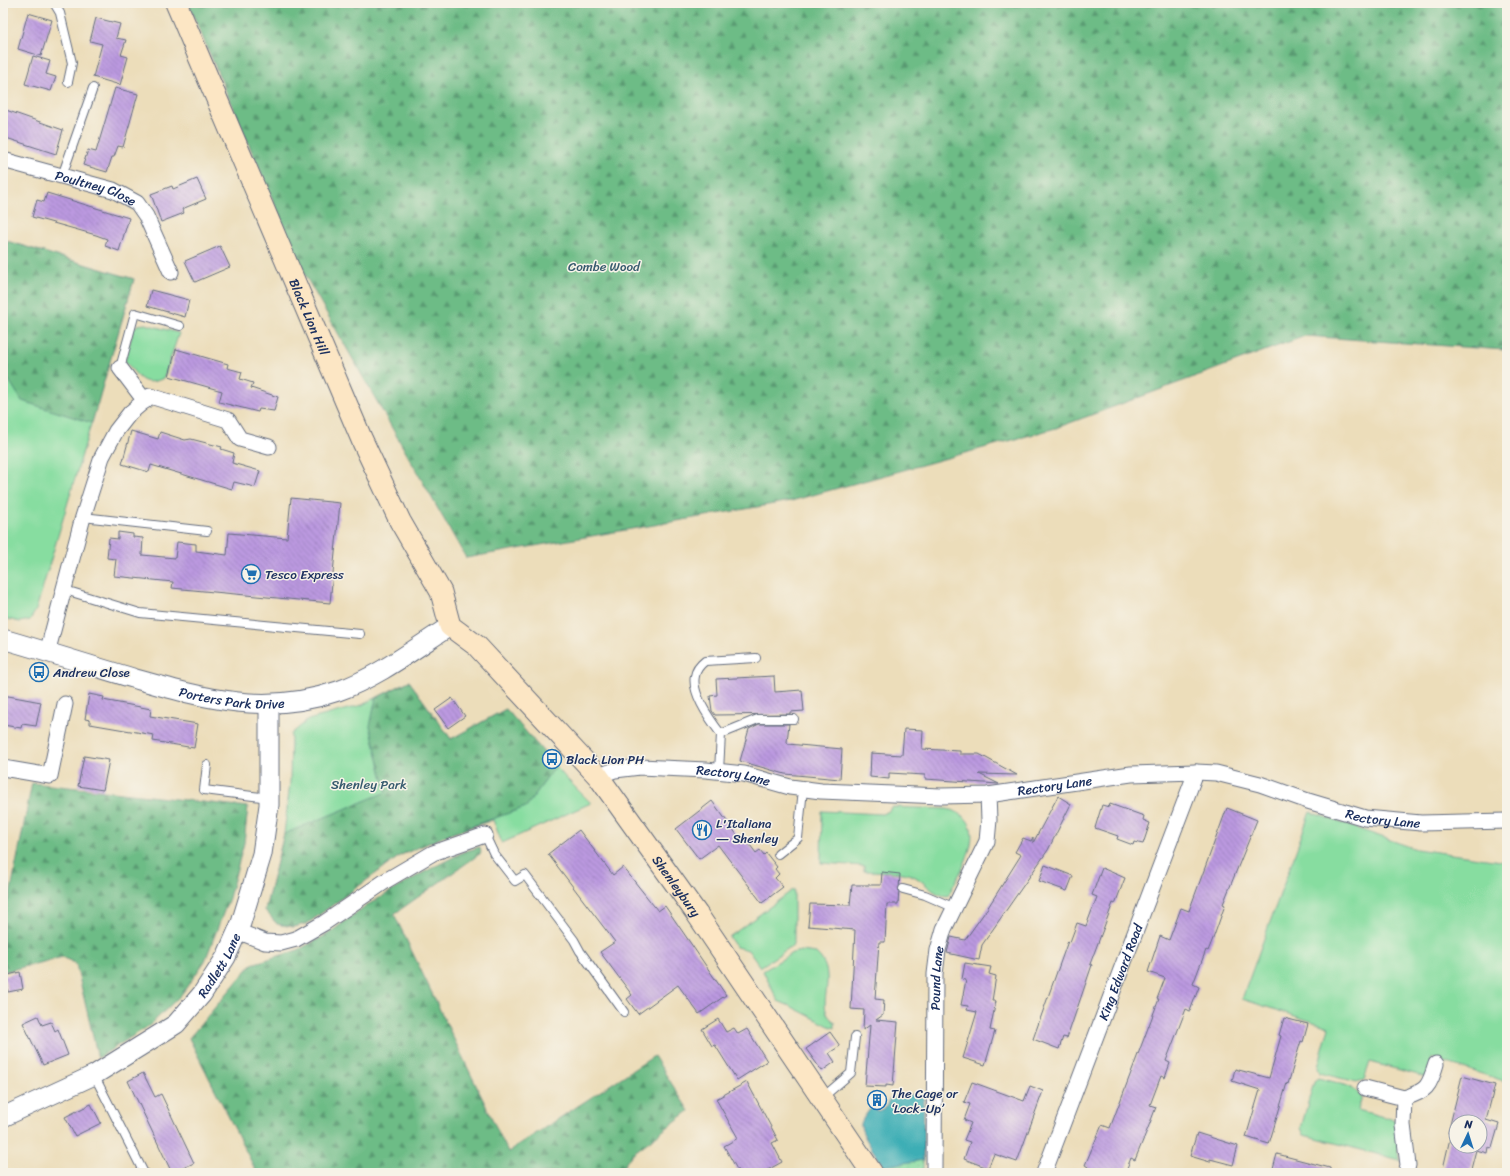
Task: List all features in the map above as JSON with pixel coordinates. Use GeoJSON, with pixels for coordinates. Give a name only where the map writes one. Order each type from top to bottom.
{"type":"FeatureCollection","features":[{"type":"Feature","properties":{"kind":"main road","name":"Black Lion Hill"},"geometry":{"type":"LineString","coordinates":[[176,3],[362,440],[400,521],[441,592],[450,626]]}},
{"type":"Feature","properties":{"kind":"main road","name":"Shenleybury"},"geometry":{"type":"LineString","coordinates":[[450,626],[476,646],[598,776],[697,914],[872,1173]]}},
{"type":"Feature","properties":{"kind":"street","name":"Poultney Close"},"geometry":{"type":"LineString","coordinates":[[3,160],[113,190],[137,203],[146,216],[171,272]]}},
{"type":"Feature","properties":{"kind":"street"},"geometry":{"type":"LineString","coordinates":[[120,368],[145,401]]}},
{"type":"Feature","properties":{"kind":"street"},"geometry":{"type":"LineString","coordinates":[[47,653],[83,518],[102,457],[116,431],[130,413],[150,396],[228,420],[240,439],[269,447]]}},
{"type":"Feature","properties":{"kind":"street","name":"Porters Park Drive"},"geometry":{"type":"LineString","coordinates":[[3,639],[198,697],[239,703],[269,704],[307,699],[338,691],[364,680],[450,626]]}},
{"type":"Feature","properties":{"kind":"street"},"geometry":{"type":"LineString","coordinates":[[3,768],[50,776],[65,704]]}},
{"type":"Feature","properties":{"kind":"street","name":"Radlett Lane"},"geometry":{"type":"LineString","coordinates":[[3,1117],[94,1075],[176,1024],[206,988],[226,957],[237,931],[262,854],[269,798],[269,704]]}},
{"type":"Feature","properties":{"kind":"street","name":"Rectory Lane"},"geometry":{"type":"LineString","coordinates":[[598,776],[615,770],[640,767],[719,771],[744,774],[821,791],[941,796],[988,795],[1131,774],[1196,772],[1216,773],[1260,784],[1308,801],[1365,818],[1421,823],[1507,821]]}},
{"type":"Feature","properties":{"kind":"street","name":"King Edward Road"},"geometry":{"type":"LineString","coordinates":[[1044,1173],[1196,772]]}},
{"type":"Feature","properties":{"kind":"street","name":"Pound Lane"},"geometry":{"type":"LineString","coordinates":[[934,1173],[935,974],[938,950],[944,929],[987,841],[989,820],[988,795]]}},
{"type":"Feature","properties":{"kind":"street"},"geometry":{"type":"LineString","coordinates":[[237,931],[265,942],[281,943],[296,939],[324,923],[387,880],[433,852],[485,835]]}},
{"type":"Feature","properties":{"kind":"street"},"geometry":{"type":"LineString","coordinates":[[1365,1088],[1404,1098],[1425,1090],[1430,1082],[1436,1064]]}},
{"type":"Feature","properties":{"kind":"street"},"geometry":{"type":"LineString","coordinates":[[1404,1098],[1403,1125],[1408,1165],[1406,1173]]}},
{"type":"Feature","properties":{"kind":"lane"},"geometry":{"type":"LineString","coordinates":[[54,3],[60,13],[72,63],[68,82]]}},
{"type":"Feature","properties":{"kind":"lane"},"geometry":{"type":"LineString","coordinates":[[62,176],[93,88]]}},
{"type":"Feature","properties":{"kind":"lane"},"geometry":{"type":"LineString","coordinates":[[120,368],[134,313],[180,326]]}},
{"type":"Feature","properties":{"kind":"lane"},"geometry":{"type":"LineString","coordinates":[[83,518],[207,531]]}},
{"type":"Feature","properties":{"kind":"lane"},"geometry":{"type":"LineString","coordinates":[[65,590],[140,613],[360,634]]}},
{"type":"Feature","properties":{"kind":"lane"},"geometry":{"type":"LineString","coordinates":[[719,771],[721,734],[705,713],[697,691],[694,677],[698,667],[705,660],[756,658]]}},
{"type":"Feature","properties":{"kind":"lane"},"geometry":{"type":"LineString","coordinates":[[721,734],[758,720],[794,719]]}},
{"type":"Feature","properties":{"kind":"lane"},"geometry":{"type":"LineString","coordinates":[[208,765],[204,790],[269,798]]}},
{"type":"Feature","properties":{"kind":"lane"},"geometry":{"type":"LineString","coordinates":[[778,854],[798,838],[803,788]]}},
{"type":"Feature","properties":{"kind":"lane"},"geometry":{"type":"LineString","coordinates":[[485,835],[494,854],[515,881],[525,875],[574,940],[580,951],[624,1012]]}},
{"type":"Feature","properties":{"kind":"lane"},"geometry":{"type":"LineString","coordinates":[[903,889],[925,895],[955,908]]}},
{"type":"Feature","properties":{"kind":"lane"},"geometry":{"type":"LineString","coordinates":[[822,1098],[851,1073],[855,1037]]}},
{"type":"Feature","properties":{"kind":"lane"},"geometry":{"type":"LineString","coordinates":[[94,1075],[144,1173]]}},
{"type":"Feature","properties":{"kind":"green space","name":"Combe Wood"},"geometry":{"type":"Polygon","coordinates":[[[188,3],[1507,3],[1507,372],[1505,350],[1305,336],[1056,428],[791,501],[466,558],[305,275],[188,3]]]}},
{"type":"Feature","properties":{"kind":"green space"},"geometry":{"type":"Polygon","coordinates":[[[3,240],[134,279],[36,610],[30,620],[20,622],[3,618],[3,240]]]}},
{"type":"Feature","properties":{"kind":"green space"},"geometry":{"type":"Polygon","coordinates":[[[3,240],[134,279],[92,423],[22,401],[7,377],[8,351],[3,338],[3,240]]]}},
{"type":"Feature","properties":{"kind":"green space"},"geometry":{"type":"Polygon","coordinates":[[[145,324],[179,333],[164,378],[151,382],[138,376],[125,361],[134,328],[138,325],[145,324]]]}},
{"type":"Feature","properties":{"kind":"green space","name":"Shenley Park"},"geometry":{"type":"Polygon","coordinates":[[[409,681],[451,739],[506,709],[565,777],[591,803],[502,843],[493,820],[447,835],[401,855],[308,923],[294,927],[277,924],[265,910],[284,834],[290,783],[291,734],[308,720],[362,705],[409,681]]]}},
{"type":"Feature","properties":{"kind":"green space","name":"Shenley Park"},"geometry":{"type":"Polygon","coordinates":[[[409,681],[451,739],[506,709],[556,766],[526,807],[447,835],[401,855],[308,923],[294,927],[277,924],[265,910],[284,834],[386,792],[370,726],[376,698],[409,681]]]}},
{"type":"Feature","properties":{"kind":"green space"},"geometry":{"type":"Polygon","coordinates":[[[32,783],[248,807],[244,843],[229,898],[205,961],[181,995],[150,1025],[98,1058],[76,964],[63,957],[3,972],[3,901],[9,900],[32,783]]]}},
{"type":"Feature","properties":{"kind":"green space"},"geometry":{"type":"Polygon","coordinates":[[[891,807],[947,809],[961,815],[969,824],[972,835],[970,847],[966,860],[948,896],[933,891],[916,877],[906,873],[864,871],[864,866],[821,863],[822,811],[882,814],[889,811],[891,807]]]}},
{"type":"Feature","properties":{"kind":"green space"},"geometry":{"type":"Polygon","coordinates":[[[1310,812],[1416,849],[1507,862],[1507,1082],[1432,1058],[1426,1077],[1370,1062],[1364,1080],[1356,1082],[1320,1073],[1318,1067],[1329,1027],[1242,999],[1310,812]]]}},
{"type":"Feature","properties":{"kind":"green space"},"geometry":{"type":"Polygon","coordinates":[[[480,847],[481,853],[394,914],[508,1152],[654,1056],[689,1111],[632,1154],[619,1173],[257,1173],[189,1038],[252,964],[298,950],[328,934],[364,907],[419,875],[463,852],[480,847]]]}},
{"type":"Feature","properties":{"kind":"green space"},"geometry":{"type":"Polygon","coordinates":[[[794,889],[794,941],[792,946],[760,967],[748,950],[736,947],[729,937],[794,889]]]}},
{"type":"Feature","properties":{"kind":"green space"},"geometry":{"type":"Polygon","coordinates":[[[801,951],[816,953],[823,962],[827,972],[825,1000],[826,1009],[828,1016],[835,1022],[835,1028],[778,1001],[763,971],[792,953],[801,951]]]}},
{"type":"Feature","properties":{"kind":"green space"},"geometry":{"type":"Polygon","coordinates":[[[1318,1078],[1342,1084],[1362,1096],[1358,1110],[1395,1120],[1400,1160],[1304,1135],[1301,1128],[1314,1081],[1318,1078]]]}},
{"type":"Feature","properties":{"kind":"green space"},"geometry":{"type":"Polygon","coordinates":[[[923,1160],[923,1173],[887,1173],[883,1166],[923,1160]]]}},
{"type":"Feature","properties":{"kind":"water"},"geometry":{"type":"Polygon","coordinates":[[[915,1094],[924,1098],[923,1160],[883,1166],[863,1134],[861,1128],[862,1120],[871,1108],[879,1111],[885,1108],[890,1099],[915,1094]]]}},
{"type":"Feature","properties":{"kind":"building"},"geometry":{"type":"Polygon","coordinates":[[[28,13],[52,20],[41,56],[18,49],[28,13]]]}},
{"type":"Feature","properties":{"kind":"building"},"geometry":{"type":"Polygon","coordinates":[[[96,18],[120,24],[116,38],[126,40],[121,55],[128,57],[120,85],[93,77],[102,44],[90,41],[96,18]]]}},
{"type":"Feature","properties":{"kind":"building"},"geometry":{"type":"Polygon","coordinates":[[[33,56],[50,61],[46,74],[56,77],[51,91],[25,84],[33,56]]]}},
{"type":"Feature","properties":{"kind":"building"},"geometry":{"type":"Polygon","coordinates":[[[115,88],[138,94],[123,147],[118,146],[114,157],[112,157],[107,172],[83,165],[88,150],[96,152],[115,88]]]}},
{"type":"Feature","properties":{"kind":"building"},"geometry":{"type":"Polygon","coordinates":[[[3,109],[63,130],[56,154],[3,137],[3,109]]]}},
{"type":"Feature","properties":{"kind":"building"},"geometry":{"type":"Polygon","coordinates":[[[197,179],[206,199],[182,209],[184,213],[161,222],[151,194],[172,186],[173,189],[197,179]]]}},
{"type":"Feature","properties":{"kind":"building"},"geometry":{"type":"Polygon","coordinates":[[[47,193],[129,218],[119,251],[105,246],[107,239],[32,217],[37,200],[44,202],[47,193]]]}},
{"type":"Feature","properties":{"kind":"building"},"geometry":{"type":"Polygon","coordinates":[[[220,246],[230,267],[195,282],[185,261],[220,246]]]}},
{"type":"Feature","properties":{"kind":"building"},"geometry":{"type":"Polygon","coordinates":[[[151,290],[189,300],[185,317],[147,306],[151,290]]]}},
{"type":"Feature","properties":{"kind":"building"},"geometry":{"type":"Polygon","coordinates":[[[176,349],[228,364],[227,368],[242,372],[240,379],[253,383],[251,388],[278,397],[274,411],[259,409],[258,412],[219,402],[222,391],[169,376],[176,349]]]}},
{"type":"Feature","properties":{"kind":"building"},"geometry":{"type":"Polygon","coordinates":[[[131,431],[158,439],[160,432],[185,440],[191,439],[222,447],[221,449],[234,453],[232,463],[260,471],[255,487],[234,482],[232,489],[151,465],[149,472],[122,464],[131,431]]]}},
{"type":"Feature","properties":{"kind":"building"},"geometry":{"type":"Polygon","coordinates":[[[291,498],[340,503],[330,603],[172,588],[173,582],[114,576],[116,559],[107,558],[109,538],[118,539],[118,532],[133,534],[133,537],[143,538],[142,555],[175,558],[177,542],[196,544],[196,551],[227,555],[229,533],[287,538],[291,498]]]}},
{"type":"Feature","properties":{"kind":"building"},"geometry":{"type":"Polygon","coordinates":[[[774,676],[775,692],[802,690],[804,711],[790,712],[790,714],[715,715],[712,711],[710,696],[717,695],[716,679],[774,676]]]}},
{"type":"Feature","properties":{"kind":"building"},"geometry":{"type":"Polygon","coordinates":[[[89,694],[104,697],[103,700],[151,709],[150,716],[198,724],[194,748],[153,741],[154,735],[90,724],[90,720],[85,719],[89,694]]]}},
{"type":"Feature","properties":{"kind":"building"},"geometry":{"type":"Polygon","coordinates":[[[3,695],[41,702],[36,726],[22,724],[21,728],[3,725],[3,695]]]}},
{"type":"Feature","properties":{"kind":"building"},"geometry":{"type":"Polygon","coordinates":[[[452,698],[465,716],[448,728],[435,710],[452,698]]]}},
{"type":"Feature","properties":{"kind":"building"},"geometry":{"type":"Polygon","coordinates":[[[759,724],[789,724],[788,744],[842,749],[840,779],[785,774],[740,761],[749,729],[759,724]]]}},
{"type":"Feature","properties":{"kind":"building"},"geometry":{"type":"Polygon","coordinates":[[[904,729],[923,730],[922,749],[960,751],[960,754],[979,754],[1017,775],[979,774],[999,784],[925,779],[925,775],[889,773],[889,779],[870,777],[871,753],[902,755],[904,729]]]}},
{"type":"Feature","properties":{"kind":"building"},"geometry":{"type":"Polygon","coordinates":[[[84,756],[109,760],[103,790],[78,786],[84,756]]]}},
{"type":"Feature","properties":{"kind":"building"},"geometry":{"type":"Polygon","coordinates":[[[1058,796],[1071,804],[1048,850],[982,945],[979,960],[947,953],[951,937],[965,940],[987,909],[1021,855],[1015,852],[1023,838],[1031,841],[1033,837],[1033,843],[1058,796]]]}},
{"type":"Feature","properties":{"kind":"building"},"geometry":{"type":"Polygon","coordinates":[[[712,801],[743,843],[747,841],[756,853],[760,850],[764,855],[766,853],[777,867],[775,869],[779,874],[775,878],[783,887],[762,903],[718,845],[699,859],[676,829],[712,801]]]}},
{"type":"Feature","properties":{"kind":"building"},"geometry":{"type":"Polygon","coordinates":[[[1110,804],[1144,816],[1143,820],[1150,823],[1143,844],[1134,842],[1133,845],[1117,839],[1118,836],[1095,828],[1102,805],[1109,807],[1110,804]]]}},
{"type":"Feature","properties":{"kind":"building"},"geometry":{"type":"Polygon","coordinates":[[[1227,808],[1257,820],[1223,904],[1225,905],[1214,936],[1208,951],[1206,950],[1193,984],[1199,987],[1190,1011],[1186,1009],[1166,1061],[1170,1063],[1165,1078],[1161,1076],[1150,1105],[1156,1107],[1150,1123],[1135,1160],[1131,1158],[1125,1173],[1086,1173],[1088,1167],[1085,1165],[1102,1125],[1110,1128],[1159,999],[1157,999],[1165,978],[1148,972],[1160,936],[1169,940],[1181,908],[1189,911],[1227,808]]]}},
{"type":"Feature","properties":{"kind":"building"},"geometry":{"type":"Polygon","coordinates":[[[579,830],[613,875],[623,867],[658,911],[665,906],[726,995],[699,1014],[678,985],[638,1014],[627,999],[632,995],[600,952],[615,942],[548,854],[579,830]]]}},
{"type":"Feature","properties":{"kind":"building"},"geometry":{"type":"Polygon","coordinates":[[[1045,865],[1073,876],[1067,891],[1039,881],[1045,865]]]}},
{"type":"Feature","properties":{"kind":"building"},"geometry":{"type":"Polygon","coordinates":[[[1102,868],[1125,878],[1115,904],[1113,903],[1090,964],[1092,965],[1067,1038],[1063,1037],[1059,1049],[1033,1039],[1068,941],[1070,942],[1077,923],[1086,926],[1097,897],[1092,895],[1102,868]]]}},
{"type":"Feature","properties":{"kind":"building"},"geometry":{"type":"Polygon","coordinates":[[[882,872],[900,874],[898,904],[887,904],[885,942],[879,942],[875,999],[884,1000],[883,1015],[876,1020],[898,1022],[893,1086],[886,1085],[886,1087],[865,1086],[870,1025],[863,1030],[864,1010],[851,1009],[855,930],[808,926],[810,904],[850,905],[852,885],[881,885],[882,872]]]}},
{"type":"Feature","properties":{"kind":"building"},"geometry":{"type":"Polygon","coordinates":[[[965,963],[991,967],[989,974],[996,976],[992,1001],[996,1001],[990,1030],[995,1031],[985,1065],[963,1058],[977,1012],[967,1010],[968,1006],[961,1005],[966,980],[962,979],[965,963]]]}},
{"type":"Feature","properties":{"kind":"building"},"geometry":{"type":"Polygon","coordinates":[[[20,972],[23,989],[8,992],[4,976],[20,972]]]}},
{"type":"Feature","properties":{"kind":"building"},"geometry":{"type":"Polygon","coordinates":[[[38,1016],[42,1025],[51,1022],[55,1031],[58,1029],[68,1055],[43,1065],[23,1023],[38,1016]]]}},
{"type":"Feature","properties":{"kind":"building"},"geometry":{"type":"Polygon","coordinates":[[[1284,1018],[1308,1024],[1303,1042],[1301,1041],[1288,1084],[1287,1083],[1269,1144],[1246,1137],[1260,1090],[1232,1081],[1235,1069],[1269,1078],[1281,1036],[1279,1035],[1284,1018]]]}},
{"type":"Feature","properties":{"kind":"building"},"geometry":{"type":"Polygon","coordinates":[[[718,1019],[726,1032],[734,1028],[738,1034],[747,1029],[767,1061],[737,1080],[715,1045],[712,1046],[702,1029],[718,1019]]]}},
{"type":"Feature","properties":{"kind":"building"},"geometry":{"type":"Polygon","coordinates":[[[830,1032],[840,1046],[829,1053],[835,1062],[822,1071],[806,1049],[830,1032]]]}},
{"type":"Feature","properties":{"kind":"building"},"geometry":{"type":"Polygon","coordinates":[[[143,1073],[155,1097],[161,1094],[194,1163],[172,1173],[128,1081],[143,1073]]]}},
{"type":"Feature","properties":{"kind":"building"},"geometry":{"type":"Polygon","coordinates":[[[1462,1076],[1495,1085],[1488,1114],[1453,1114],[1462,1076]]]}},
{"type":"Feature","properties":{"kind":"building"},"geometry":{"type":"Polygon","coordinates":[[[747,1082],[778,1140],[772,1143],[782,1162],[762,1173],[739,1173],[724,1146],[738,1138],[716,1099],[747,1082]]]}},
{"type":"Feature","properties":{"kind":"building"},"geometry":{"type":"Polygon","coordinates":[[[972,1082],[1024,1101],[1030,1086],[1043,1091],[1017,1162],[994,1154],[988,1168],[964,1159],[970,1142],[964,1140],[971,1123],[964,1120],[970,1104],[964,1102],[972,1082]]]}},
{"type":"Feature","properties":{"kind":"building"},"geometry":{"type":"Polygon","coordinates":[[[91,1104],[101,1123],[75,1136],[65,1117],[91,1104]]]}},
{"type":"Feature","properties":{"kind":"building"},"geometry":{"type":"Polygon","coordinates":[[[1488,1121],[1499,1124],[1492,1148],[1488,1147],[1488,1121]]]}},
{"type":"Feature","properties":{"kind":"building"},"geometry":{"type":"Polygon","coordinates":[[[1197,1133],[1238,1146],[1233,1165],[1210,1159],[1210,1162],[1190,1156],[1197,1133]]]}},
{"type":"Feature","properties":{"kind":"building"},"geometry":{"type":"Polygon","coordinates":[[[1448,1147],[1448,1154],[1475,1154],[1470,1173],[1442,1173],[1448,1147]]]}},
{"type":"Feature","properties":{"kind":"building"},"geometry":{"type":"Polygon","coordinates":[[[1277,1154],[1330,1168],[1330,1173],[1272,1173],[1277,1154]]]}},
{"type":"Feature","properties":{"kind":"place","name":"Tesco Express"},"geometry":{"type":"Point","coordinates":[251,574]}},
{"type":"Feature","properties":{"kind":"place","name":"Andrew Close"},"geometry":{"type":"Point","coordinates":[39,672]}},
{"type":"Feature","properties":{"kind":"place","name":"Black Lion PH"},"geometry":{"type":"Point","coordinates":[552,759]}},
{"type":"Feature","properties":{"kind":"place","name":"L'Italiana — Shenley"},"geometry":{"type":"Point","coordinates":[702,830]}},
{"type":"Feature","properties":{"kind":"place","name":"The Cage or ‘Lock-Up’"},"geometry":{"type":"Point","coordinates":[877,1100]}}]}
